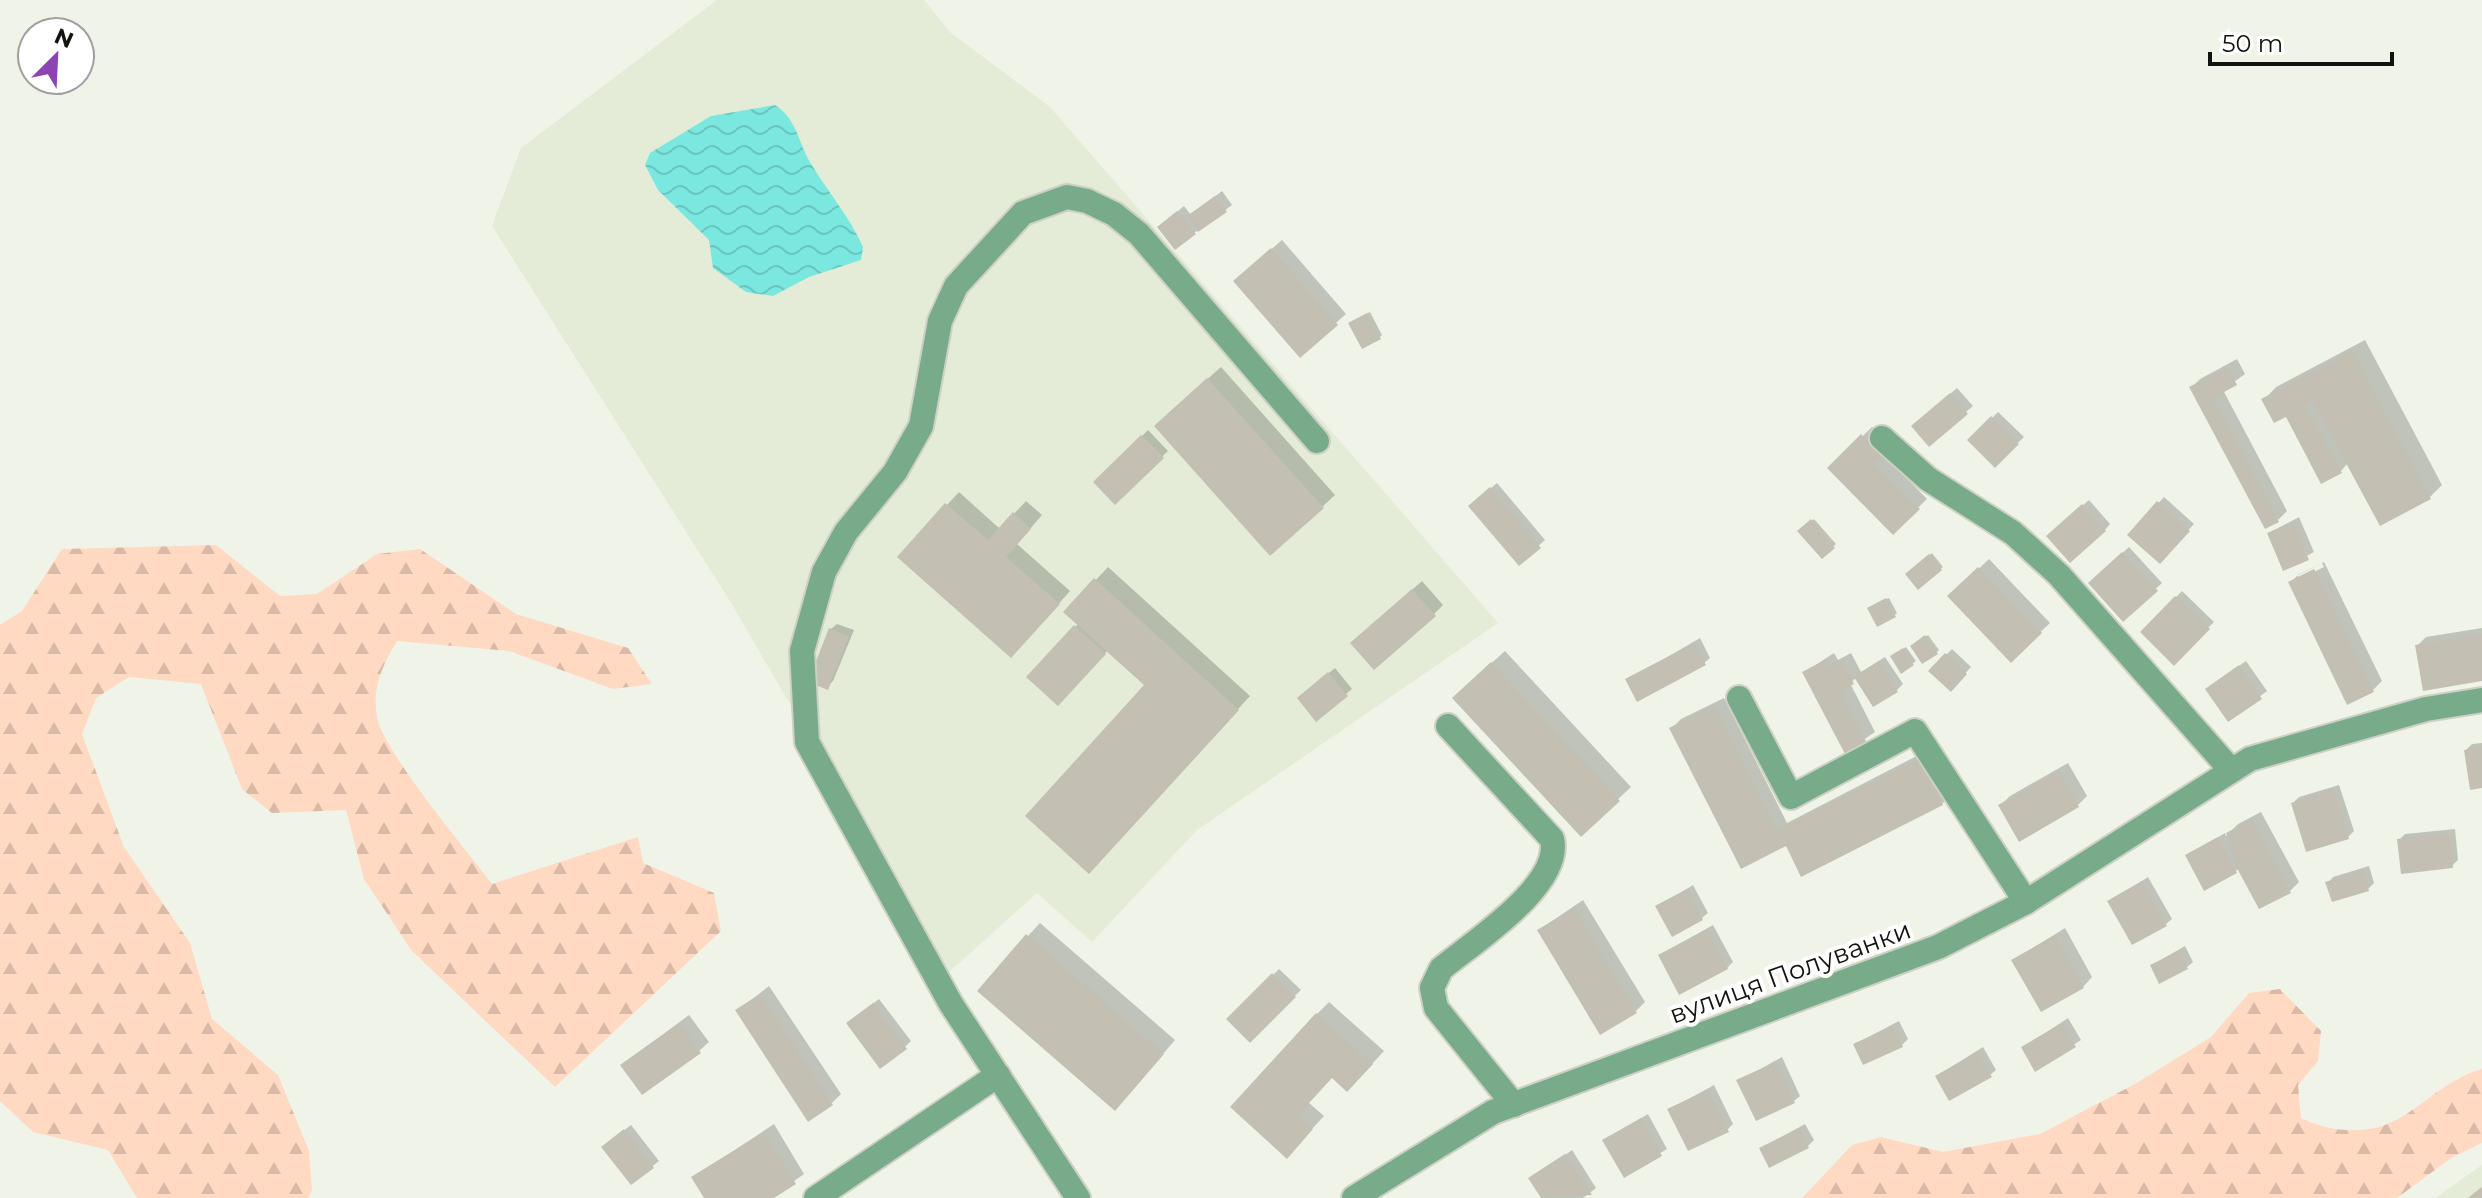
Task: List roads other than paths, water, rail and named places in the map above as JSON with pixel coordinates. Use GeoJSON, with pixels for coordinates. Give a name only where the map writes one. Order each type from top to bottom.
{"type":"FeatureCollection","features":[{"type":"Feature","properties":{"kind":"street"},"geometry":{"type":"LineString","coordinates":[[1078,1198],[951,1004],[807,742],[802,651],[824,572],[846,532],[895,472],[921,426],[940,321],[956,286],[1023,213],[1067,197],[1087,201],[1114,214],[1139,234],[1317,441]]}},
{"type":"Feature","properties":{"kind":"street"},"geometry":{"type":"LineString","coordinates":[[1882,438],[1928,479],[2013,533],[2059,575],[2230,769]]}},
{"type":"Feature","properties":{"kind":"street"},"geometry":{"type":"LineString","coordinates":[[1739,698],[1791,797],[1915,731],[2026,902]]}},
{"type":"Feature","properties":{"kind":"street","name":"вулиця Полуванки"},"geometry":{"type":"LineString","coordinates":[[1354,1198],[1493,1112],[1938,947],[2026,902],[2250,759],[2411,713],[2482,700]]}},
{"type":"Feature","properties":{"kind":"street"},"geometry":{"type":"LineString","coordinates":[[1448,726],[1552,839],[1555,852],[1540,884],[1441,969],[1432,988],[1436,1008],[1514,1105]]}},
{"type":"Feature","properties":{"kind":"street"},"geometry":{"type":"LineString","coordinates":[[816,1198],[998,1075]]}},
{"type":"Feature","properties":{"kind":"water"},"geometry":{"type":"Polygon","coordinates":[[[775,105],[793,124],[810,162],[863,247],[861,260],[809,277],[773,296],[746,292],[713,268],[709,240],[658,190],[645,165],[650,153],[711,116],[775,105]]]}}]}
